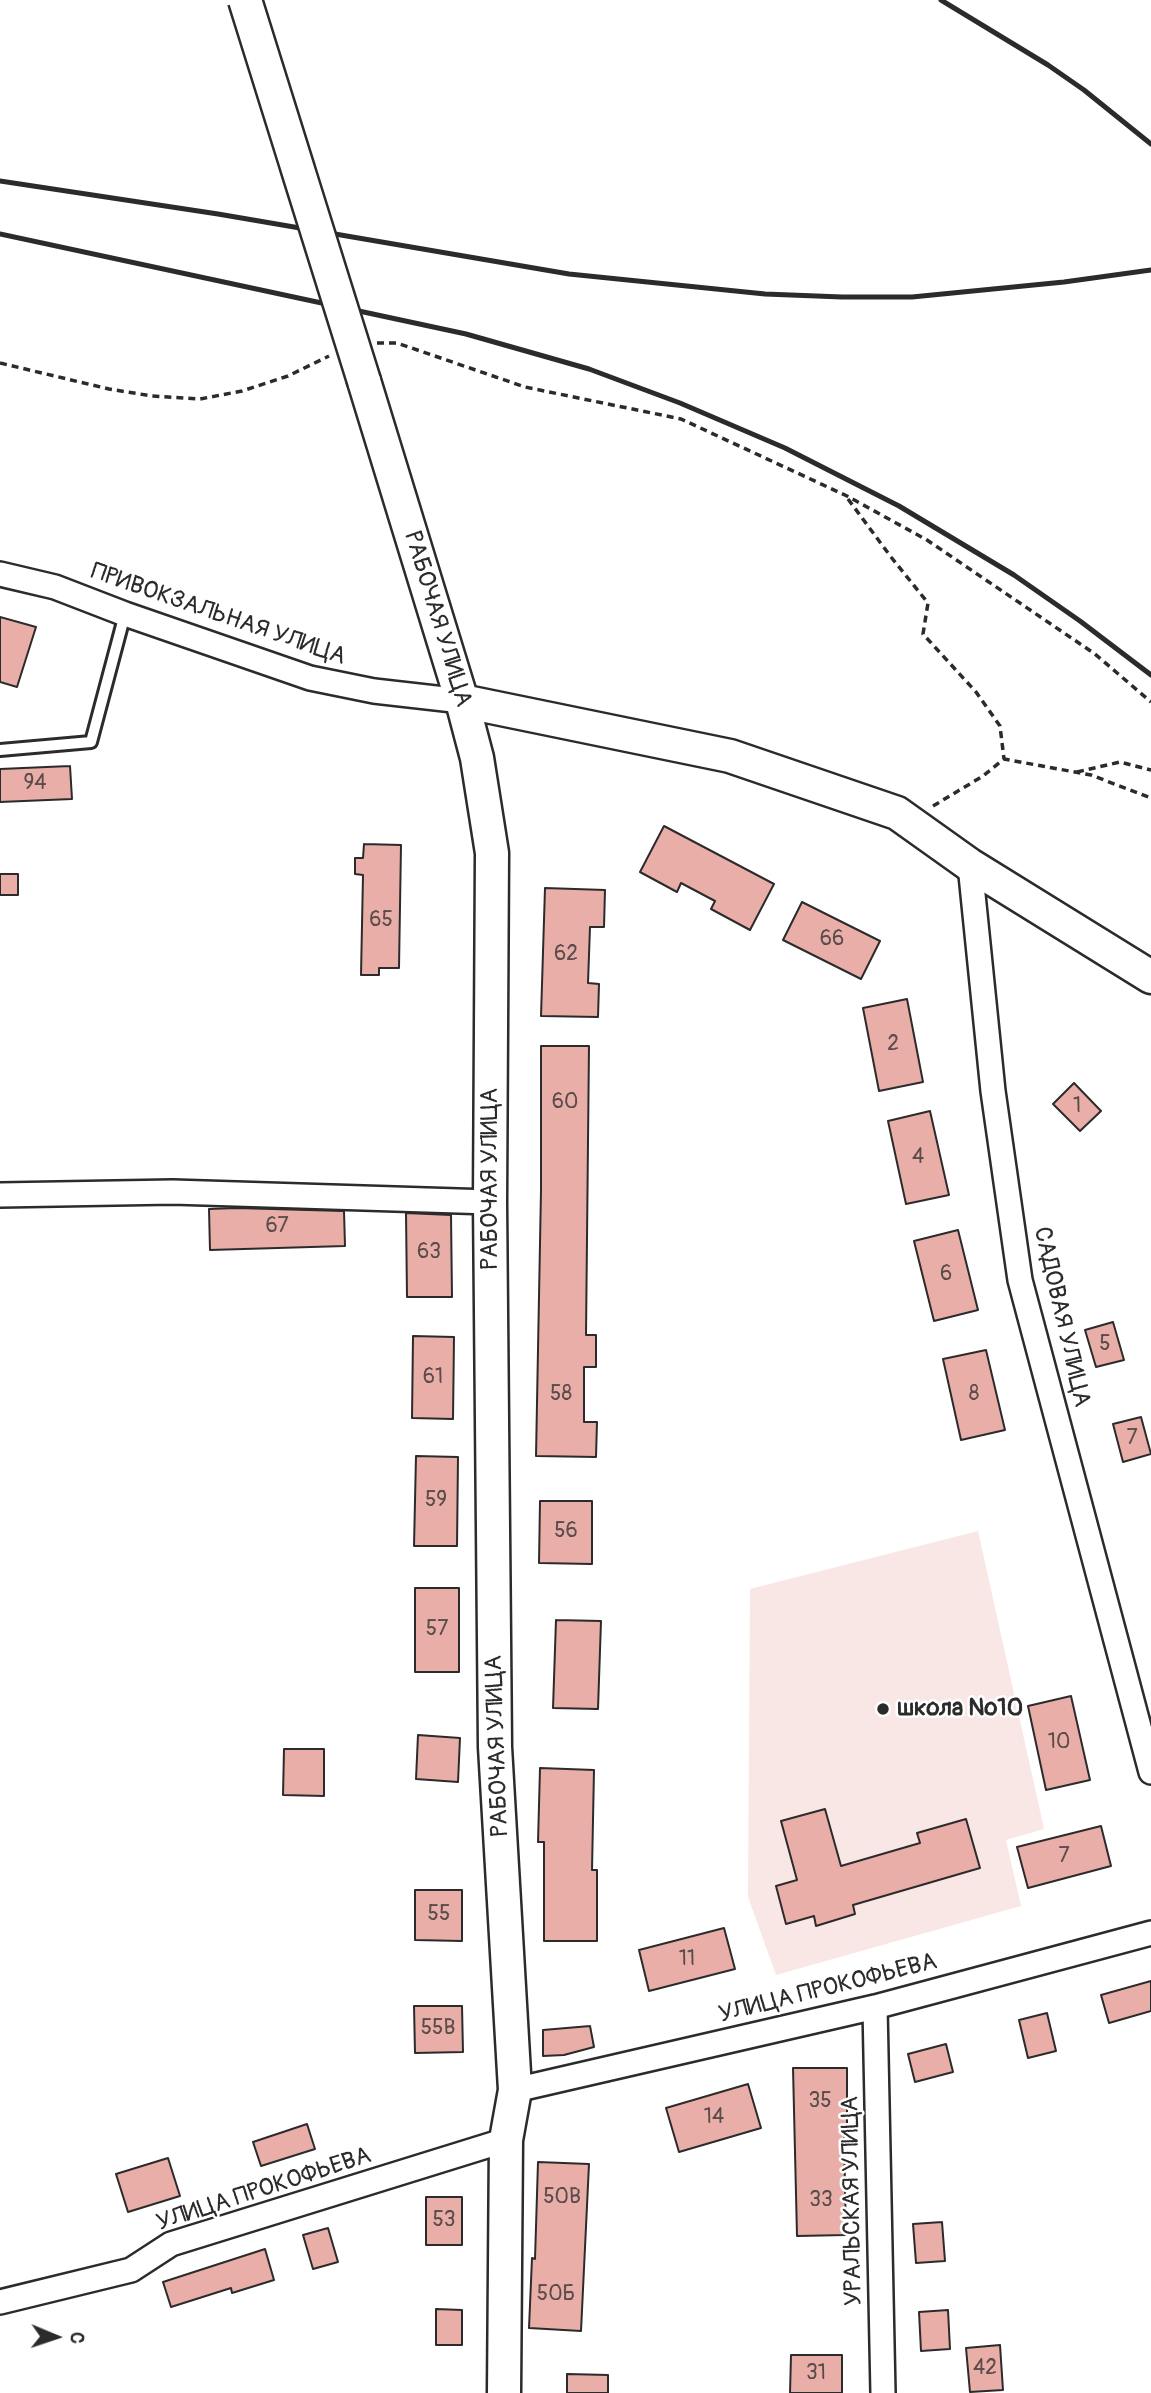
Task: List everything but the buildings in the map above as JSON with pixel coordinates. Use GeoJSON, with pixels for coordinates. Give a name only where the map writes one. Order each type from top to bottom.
{"type":"FeatureCollection","features":[{"type":"Feature","properties":{"kind":"street","name":"РАБОЧАЯ УЛИЦА"},"geometry":{"type":"LineString","coordinates":[[245,0],[462,701],[477,758],[492,853],[490,1202],[495,1747],[515,2090],[506,2140],[504,2393]]}},
{"type":"Feature","properties":{"kind":"street","name":"ПРИВОКЗАЛЬНАЯ УЛИЦА"},"geometry":{"type":"LineString","coordinates":[[0,573],[55,587],[310,678],[374,691],[462,701]]}},
{"type":"Feature","properties":{"kind":"street"},"geometry":{"type":"LineString","coordinates":[[462,701],[730,756],[897,813],[970,865],[1151,977]]}},
{"type":"Feature","properties":{"kind":"street","name":"САДОВАЯ УЛИЦА"},"geometry":{"type":"LineString","coordinates":[[970,865],[993,1091],[1020,1280],[1151,1772]]}},
{"type":"Feature","properties":{"kind":"street"},"geometry":{"type":"LineString","coordinates":[[0,1195],[173,1192],[490,1202]]}},
{"type":"Feature","properties":{"kind":"street","name":"УЛИЦА ПРОКОФЬЕВА"},"geometry":{"type":"LineString","coordinates":[[515,2090],[875,2007],[1151,1933]]}},
{"type":"Feature","properties":{"kind":"street","name":"УРАЛЬСКАЯ УЛИЦА"},"geometry":{"type":"LineString","coordinates":[[875,2007],[883,2393]]}},
{"type":"Feature","properties":{"kind":"street","name":"УЛИЦА ПРОКОФЬЕВА"},"geometry":{"type":"LineString","coordinates":[[0,2302],[131,2270],[171,2244],[506,2140]]}},
{"type":"Feature","properties":{"kind":"lane"},"geometry":{"type":"LineString","coordinates":[[0,750],[91,742],[125,614]]}},
{"type":"Feature","properties":{"kind":"path"},"geometry":{"type":"LineString","coordinates":[[373,343],[397,343],[525,387],[681,419],[847,496],[927,540],[1095,654],[1151,702]]}},
{"type":"Feature","properties":{"kind":"path"},"geometry":{"type":"LineString","coordinates":[[0,363],[108,389],[152,396],[200,399],[242,391],[288,376],[326,356],[338,353]]}},
{"type":"Feature","properties":{"kind":"path"},"geometry":{"type":"LineString","coordinates":[[847,496],[928,603],[923,634],[976,692],[1000,726],[1004,759]]}},
{"type":"Feature","properties":{"kind":"path"},"geometry":{"type":"LineString","coordinates":[[897,813],[936,806],[1004,759],[1091,775],[1151,798]]}},
{"type":"Feature","properties":{"kind":"path"},"geometry":{"type":"LineString","coordinates":[[1075,772],[1120,762],[1151,770]]}},
{"type":"Feature","properties":{"kind":"shaded area","name":"школа №10"},"geometry":{"type":"Polygon","coordinates":[[[978,1531],[1044,1829],[1006,1840],[1021,1906],[776,1975],[748,1897],[750,1589],[978,1531]]]}},
{"type":"Feature","properties":{"kind":"railway"},"geometry":{"type":"LineString","coordinates":[[941,0],[1048,65],[1151,144]]}},
{"type":"Feature","properties":{"kind":"railway"},"geometry":{"type":"LineString","coordinates":[[0,181],[218,214],[569,274],[765,294],[912,297],[1064,282],[1151,270]]}},
{"type":"Feature","properties":{"kind":"railway"},"geometry":{"type":"LineString","coordinates":[[0,234],[466,334],[589,369],[680,403],[785,448],[899,506],[1014,575],[1151,675]]}},
{"type":"Feature","properties":{"kind":"place","name":"школа №10"},"geometry":{"type":"Point","coordinates":[883,1709]}}]}
